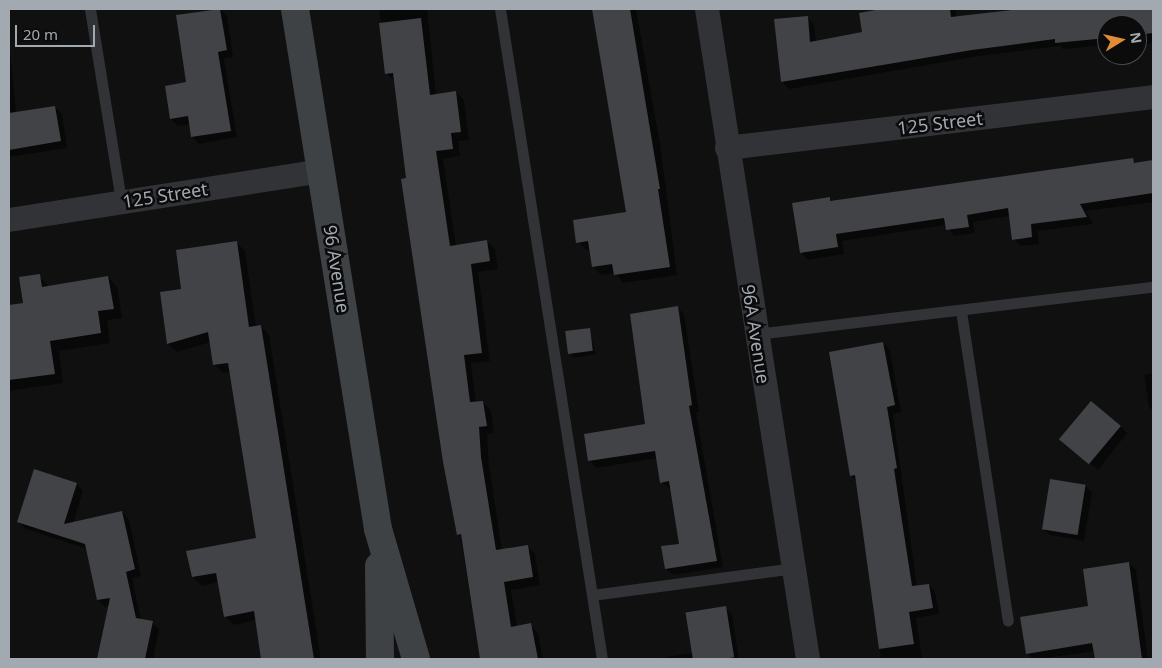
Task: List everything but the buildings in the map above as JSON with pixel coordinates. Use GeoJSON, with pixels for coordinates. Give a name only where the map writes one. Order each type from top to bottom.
{"type":"FeatureCollection","features":[{"type":"Feature","properties":{"kind":"main road","name":"96 Avenue"},"geometry":{"type":"LineString","coordinates":[[295,9],[378,530],[416,659]]}},
{"type":"Feature","properties":{"kind":"main road","name":"96 Avenue"},"geometry":{"type":"LineString","coordinates":[[378,530],[380,659]]}},
{"type":"Feature","properties":{"kind":"street","name":"96A Avenue"},"geometry":{"type":"LineString","coordinates":[[707,9],[808,659]]}},
{"type":"Feature","properties":{"kind":"street","name":"125 Street"},"geometry":{"type":"LineString","coordinates":[[728,148],[1153,98]]}},
{"type":"Feature","properties":{"kind":"street","name":"125 Street"},"geometry":{"type":"LineString","coordinates":[[9,220],[321,171]]}},
{"type":"Feature","properties":{"kind":"lane"},"geometry":{"type":"LineString","coordinates":[[90,9],[121,201]]}},
{"type":"Feature","properties":{"kind":"lane"},"geometry":{"type":"LineString","coordinates":[[500,9],[602,659]]}},
{"type":"Feature","properties":{"kind":"lane"},"geometry":{"type":"LineString","coordinates":[[756,334],[1153,287]]}},
{"type":"Feature","properties":{"kind":"lane"},"geometry":{"type":"LineString","coordinates":[[961,311],[1008,620]]}},
{"type":"Feature","properties":{"kind":"lane"},"geometry":{"type":"LineString","coordinates":[[592,595],[794,568]]}}]}
